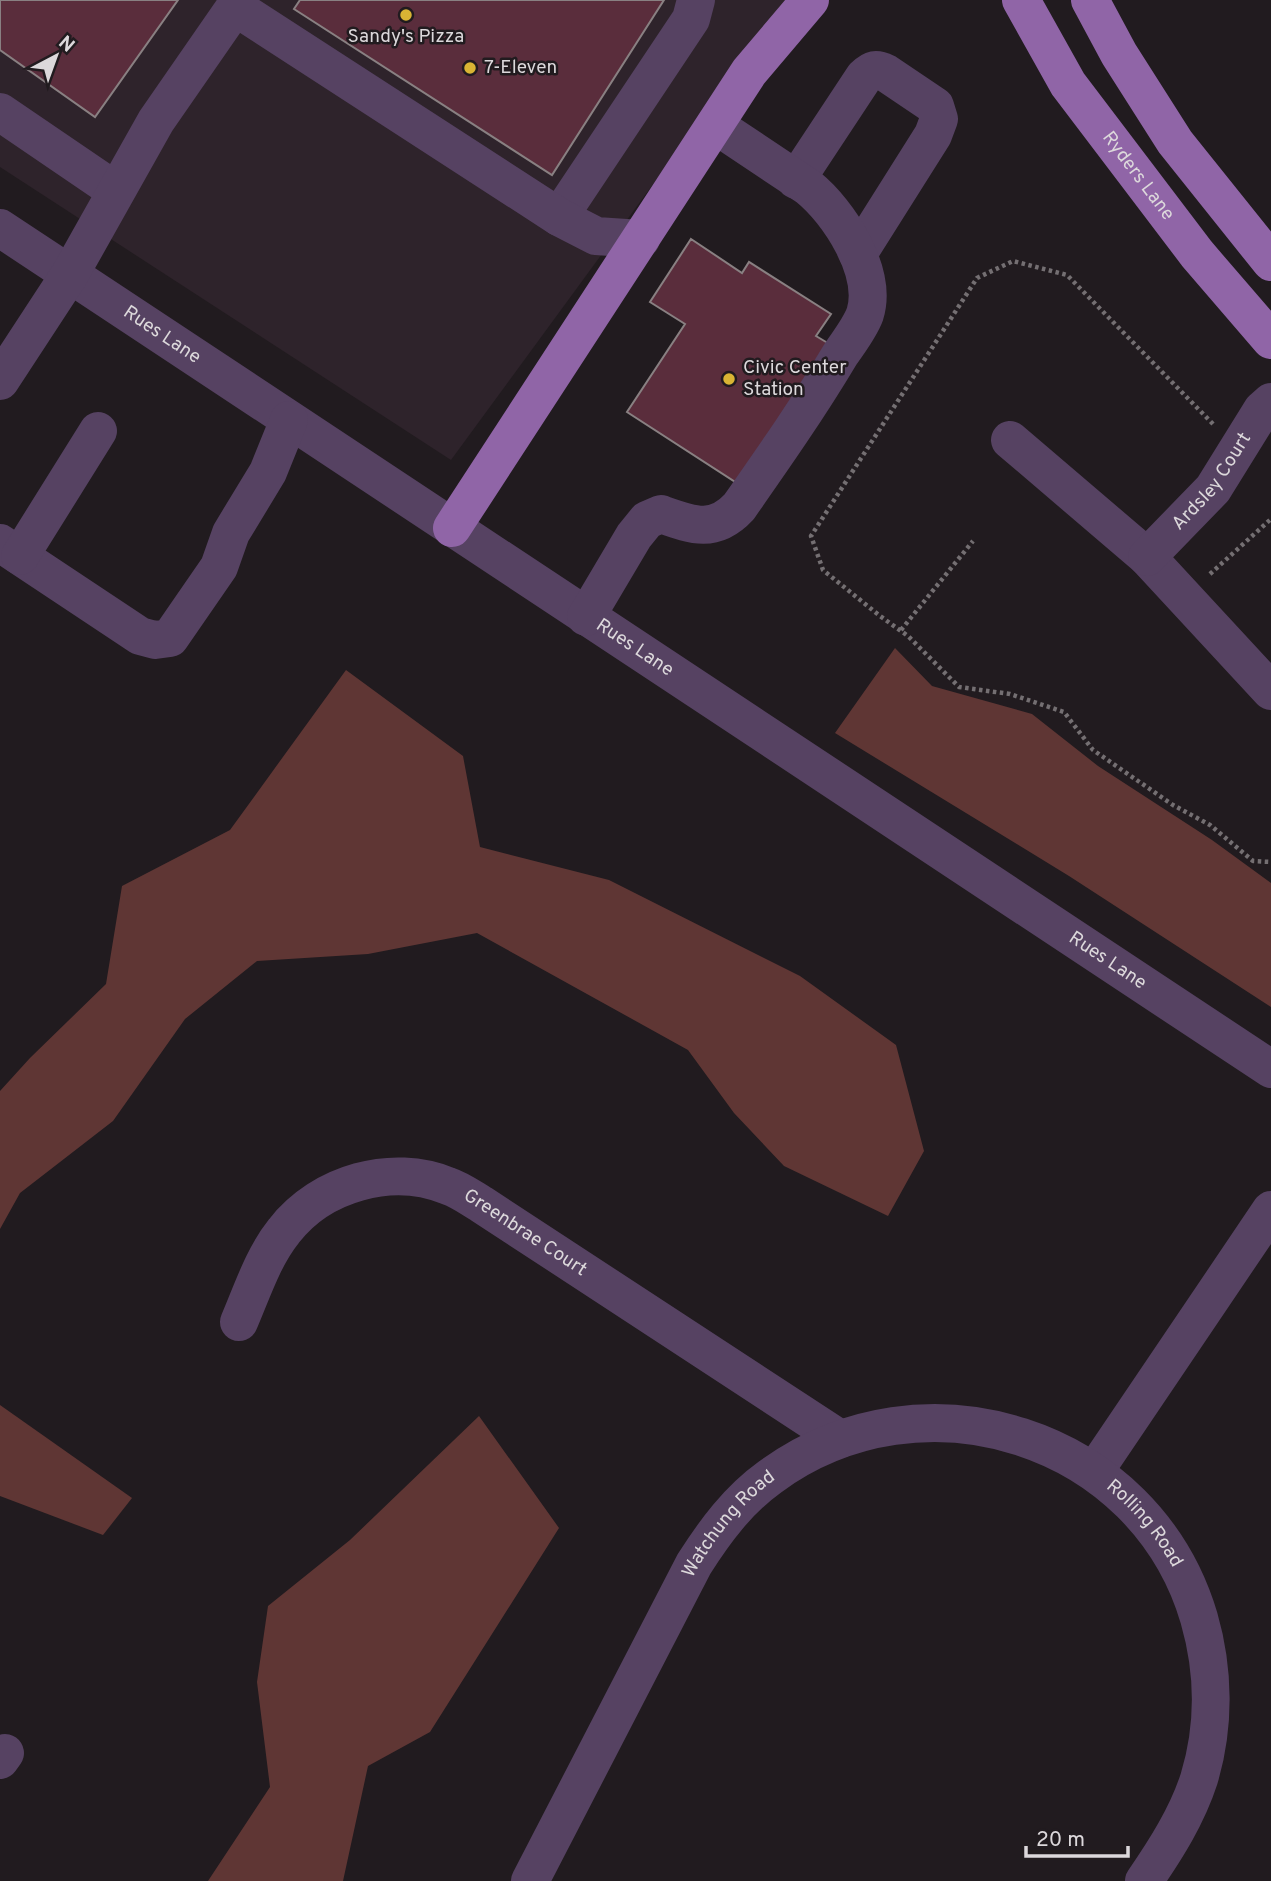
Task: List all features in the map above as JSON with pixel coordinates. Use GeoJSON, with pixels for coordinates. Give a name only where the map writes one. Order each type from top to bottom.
{"type":"FeatureCollection","features":[{"type":"Feature","properties":{"kind":"main road"},"geometry":{"type":"LineString","coordinates":[[452,528],[749,72],[810,0]]}},
{"type":"Feature","properties":{"kind":"main road","name":"Ryders Lane"},"geometry":{"type":"LineString","coordinates":[[1021,0],[1068,84],[1197,254],[1271,340]]}},
{"type":"Feature","properties":{"kind":"main road"},"geometry":{"type":"LineString","coordinates":[[1090,0],[1119,54],[1175,142],[1271,262]]}},
{"type":"Feature","properties":{"kind":"street"},"geometry":{"type":"LineString","coordinates":[[559,217],[691,19],[696,0]]}},
{"type":"Feature","properties":{"kind":"street"},"geometry":{"type":"LineString","coordinates":[[0,382],[71,274],[156,121],[234,2],[559,217],[596,236],[641,239]]}},
{"type":"Feature","properties":{"kind":"street"},"geometry":{"type":"LineString","coordinates":[[796,180],[871,70],[878,69],[887,73],[935,106],[939,119],[937,127],[858,254]]}},
{"type":"Feature","properties":{"kind":"street"},"geometry":{"type":"LineString","coordinates":[[0,112],[117,191]]}},
{"type":"Feature","properties":{"kind":"street"},"geometry":{"type":"LineString","coordinates":[[586,617],[646,520],[661,514],[691,525],[714,524],[728,519],[739,507],[830,373],[865,314],[866,286],[858,254],[834,213],[822,198],[715,125]]}},
{"type":"Feature","properties":{"kind":"street","name":"Rues Lane"},"geometry":{"type":"LineString","coordinates":[[0,228],[1271,1069]]}},
{"type":"Feature","properties":{"kind":"street","name":"Ardsley Court"},"geometry":{"type":"LineString","coordinates":[[1147,557],[1213,489],[1262,411],[1271,402]]}},
{"type":"Feature","properties":{"kind":"street"},"geometry":{"type":"LineString","coordinates":[[98,431],[10,549],[140,636],[155,640],[170,638],[219,567],[231,533],[268,472],[289,420]]}},
{"type":"Feature","properties":{"kind":"street"},"geometry":{"type":"LineString","coordinates":[[1010,440],[1147,557],[1271,691]]}},
{"type":"Feature","properties":{"kind":"street","name":"Greenbrae Court"},"geometry":{"type":"LineString","coordinates":[[239,1322],[268,1255],[284,1230],[305,1209],[331,1192],[359,1181],[389,1176],[419,1178],[449,1186],[481,1204],[840,1439]]}},
{"type":"Feature","properties":{"kind":"street","name":"Rolling Road"},"geometry":{"type":"LineString","coordinates":[[1144,1881],[1177,1831],[1199,1778],[1210,1722],[1209,1664],[1196,1608],[1172,1556],[1137,1510],[1094,1472],[1271,1210]]}},
{"type":"Feature","properties":{"kind":"street","name":"Watchung Road"},"geometry":{"type":"LineString","coordinates":[[530,1881],[694,1564],[727,1517],[769,1477],[840,1439],[873,1429],[902,1424],[960,1423],[1016,1434],[1052,1448],[1094,1472]]}},
{"type":"Feature","properties":{"kind":"path"},"geometry":{"type":"LineString","coordinates":[[1238,449],[1067,275],[1013,261],[977,278],[811,536],[823,570],[901,630],[959,687],[1010,694],[1064,712],[1093,750],[1173,805],[1210,825],[1253,861],[1271,862]]}},
{"type":"Feature","properties":{"kind":"path"},"geometry":{"type":"LineString","coordinates":[[1183,598],[1271,519]]}},
{"type":"Feature","properties":{"kind":"path"},"geometry":{"type":"LineString","coordinates":[[901,630],[972,541]]}},
{"type":"Feature","properties":{"kind":"shaded area"},"geometry":{"type":"Polygon","coordinates":[[[0,0],[788,0],[451,460],[0,167],[0,0]]]}},
{"type":"Feature","properties":{"kind":"shaded area"},"geometry":{"type":"Polygon","coordinates":[[[895,648],[932,686],[1032,714],[1098,766],[1212,840],[1271,883],[1271,1007],[1069,876],[835,733],[895,648]]]}},
{"type":"Feature","properties":{"kind":"shaded area"},"geometry":{"type":"Polygon","coordinates":[[[346,670],[463,756],[480,847],[609,880],[800,976],[896,1045],[924,1151],[888,1216],[784,1166],[734,1113],[688,1050],[477,933],[368,954],[257,961],[185,1019],[113,1121],[20,1193],[0,1229],[0,1091],[106,984],[122,886],[230,830],[346,670]]]}},
{"type":"Feature","properties":{"kind":"shaded area"},"geometry":{"type":"Polygon","coordinates":[[[0,1405],[132,1498],[103,1535],[0,1496],[0,1405]]]}},
{"type":"Feature","properties":{"kind":"shaded area"},"geometry":{"type":"Polygon","coordinates":[[[479,1416],[559,1528],[430,1732],[368,1766],[343,1881],[208,1881],[270,1787],[257,1682],[268,1606],[350,1540],[479,1416]]]}},
{"type":"Feature","properties":{"kind":"building"},"geometry":{"type":"Polygon","coordinates":[[[0,0],[178,0],[95,117],[0,50],[0,0]]]}},
{"type":"Feature","properties":{"kind":"building"},"geometry":{"type":"Polygon","coordinates":[[[300,0],[664,0],[552,175],[294,9],[300,0]]]}},
{"type":"Feature","properties":{"kind":"building","name":"Civic Center Station"},"geometry":{"type":"Polygon","coordinates":[[[691,239],[742,273],[749,262],[831,314],[816,336],[831,345],[740,485],[627,412],[685,324],[650,302],[691,239]]]}},
{"type":"Feature","properties":{"kind":"place","name":"Sandy's Pizza"},"geometry":{"type":"Point","coordinates":[406,15]}},
{"type":"Feature","properties":{"kind":"place","name":"7-Eleven"},"geometry":{"type":"Point","coordinates":[470,68]}},
{"type":"Feature","properties":{"kind":"place","name":"Civic Center Station"},"geometry":{"type":"Point","coordinates":[729,379]}}]}
